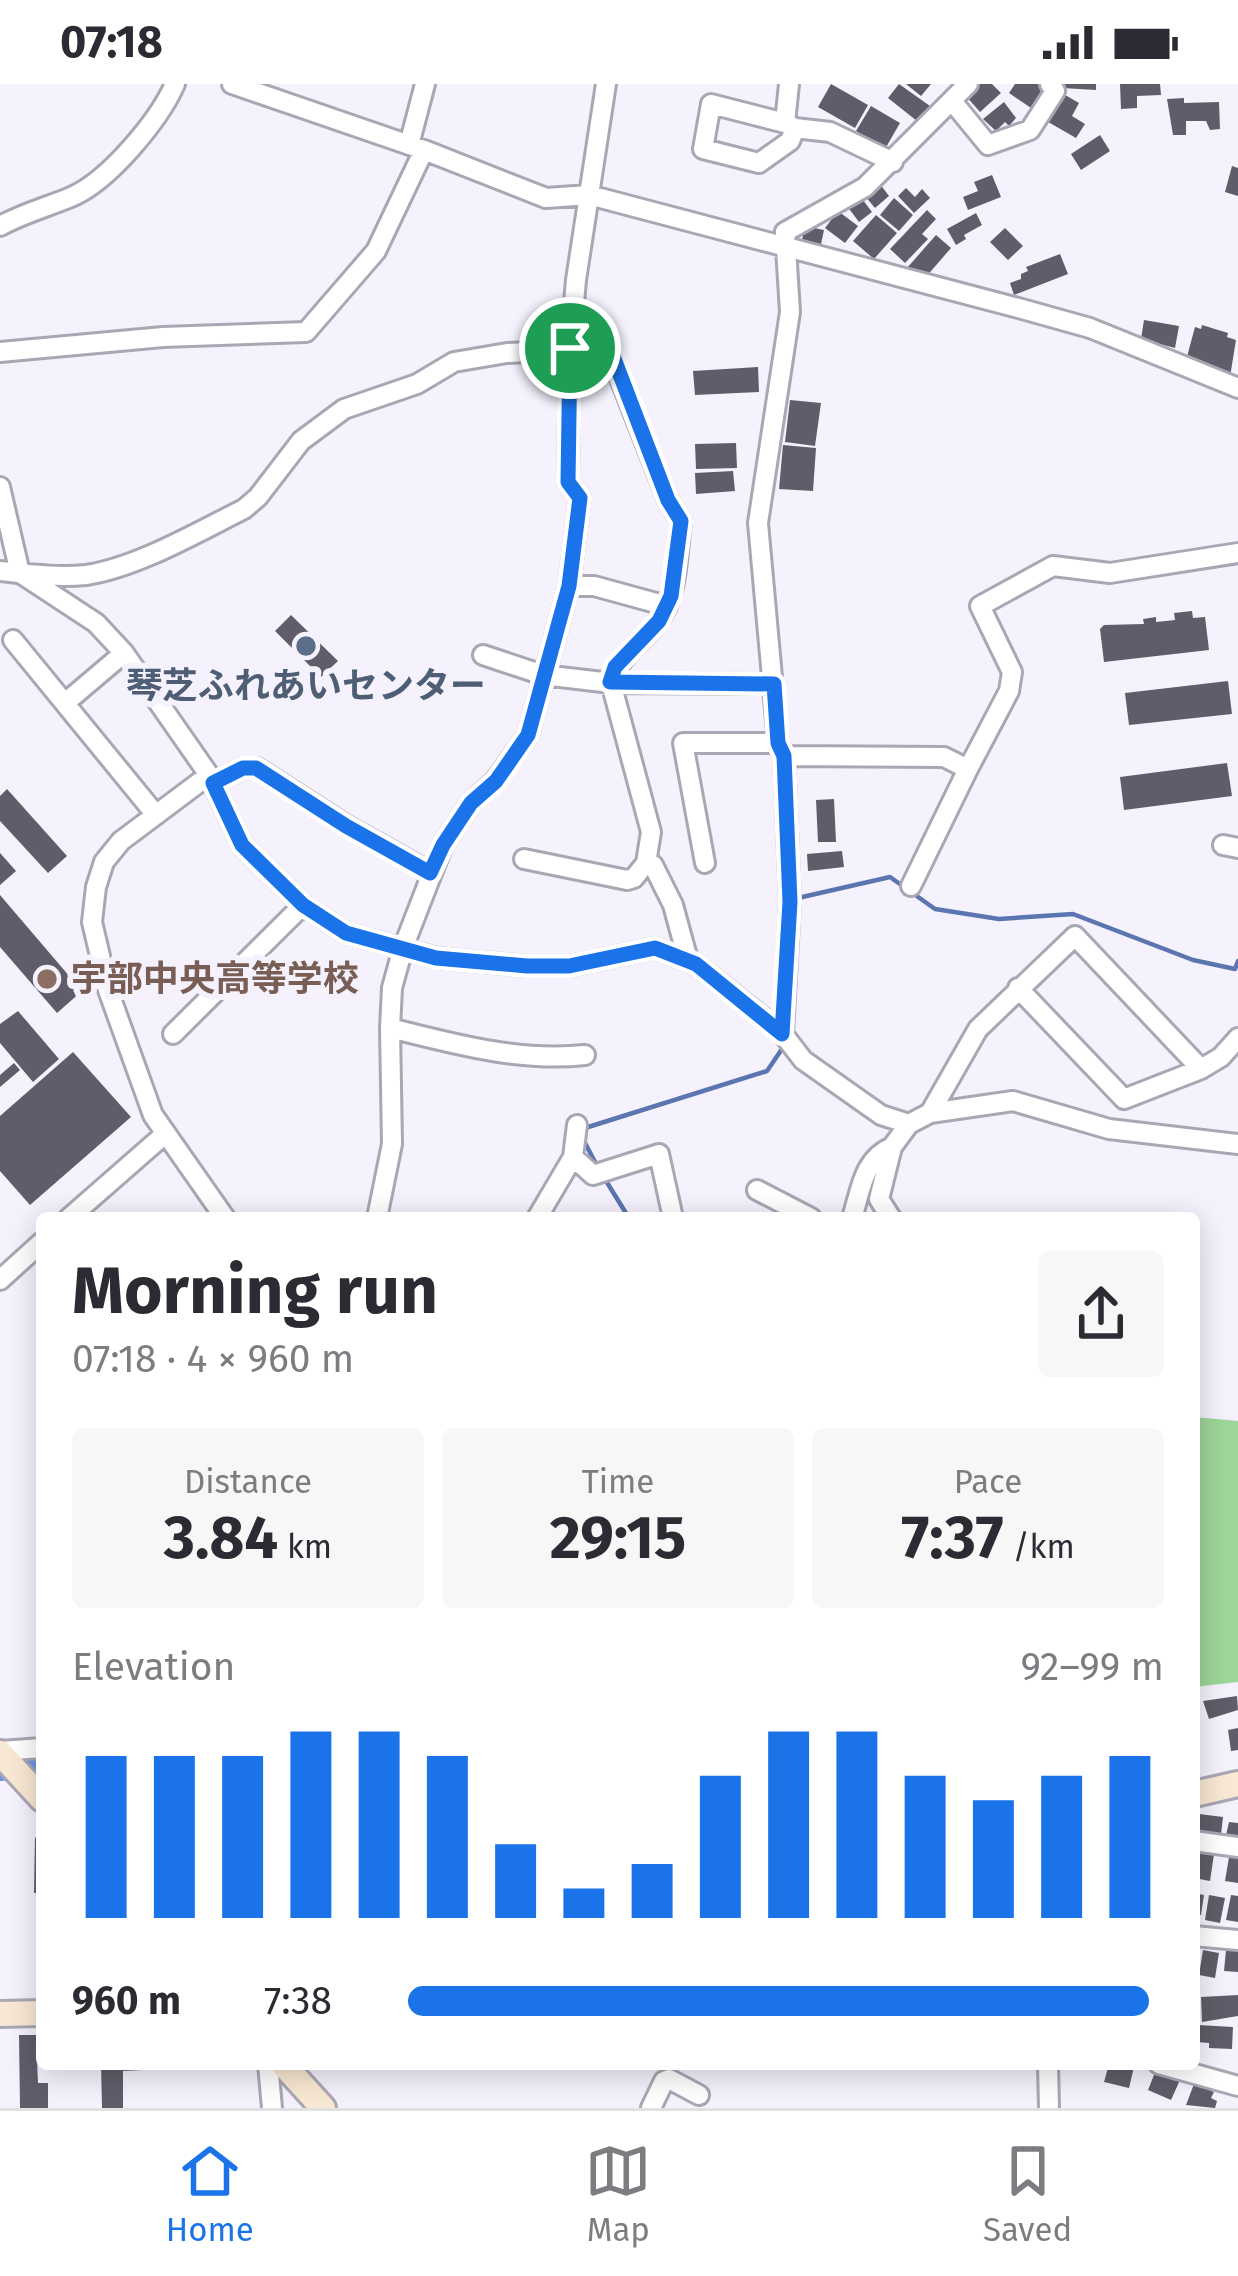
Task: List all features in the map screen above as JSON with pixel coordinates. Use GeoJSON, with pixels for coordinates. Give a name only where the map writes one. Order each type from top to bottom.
{"type":"FeatureCollection","features":[{"type":"Feature","properties":{"kind":"street"},"geometry":{"type":"LineString","coordinates":[[0,226],[29,210],[76,196],[120,158],[166,105],[175,84]]}},
{"type":"Feature","properties":{"kind":"street"},"geometry":{"type":"LineString","coordinates":[[232,84],[546,198],[589,195],[1090,328],[1238,388]]}},
{"type":"Feature","properties":{"kind":"street"},"geometry":{"type":"LineString","coordinates":[[0,352],[164,337],[306,332],[376,251],[416,148],[424,84]]}},
{"type":"Feature","properties":{"kind":"street"},"geometry":{"type":"LineString","coordinates":[[378,1212],[392,1144],[392,988],[403,948],[430,873],[463,814],[496,781],[528,735],[569,586],[580,498],[568,482],[570,348],[606,84]]}},
{"type":"Feature","properties":{"kind":"street"},"geometry":{"type":"LineString","coordinates":[[789,84],[790,125],[790,141],[759,163],[703,149],[711,104],[790,125],[830,132],[893,163]]}},
{"type":"Feature","properties":{"kind":"street"},"geometry":{"type":"LineString","coordinates":[[782,1034],[790,902],[781,750],[758,523],[790,312],[785,232],[865,187],[968,84]]}},
{"type":"Feature","properties":{"kind":"street"},"geometry":{"type":"LineString","coordinates":[[952,101],[988,145],[1030,130],[1055,91],[1050,84]]}},
{"type":"Feature","properties":{"kind":"street"},"geometry":{"type":"LineString","coordinates":[[10,572],[88,575],[122,566],[244,508],[301,441],[344,409],[417,384],[454,362],[570,348],[611,351],[668,500],[681,521],[667,606],[659,621],[615,667],[610,682],[651,832],[646,862],[627,880],[524,859]]}},
{"type":"Feature","properties":{"kind":"street"},"geometry":{"type":"LineString","coordinates":[[0,487],[10,572]]}},
{"type":"Feature","properties":{"kind":"street"},"geometry":{"type":"LineString","coordinates":[[910,886],[1009,691],[1012,672],[980,606],[1053,566],[1110,573],[1238,554]]}},
{"type":"Feature","properties":{"kind":"street"},"geometry":{"type":"LineString","coordinates":[[10,572],[96,623],[124,653],[211,779],[242,845],[303,905],[346,933],[436,958],[527,966],[569,966],[655,948],[688,960],[782,1034],[803,1060],[881,1115],[909,1124]]}},
{"type":"Feature","properties":{"kind":"street"},"geometry":{"type":"LineString","coordinates":[[569,586],[593,586],[667,606]]}},
{"type":"Feature","properties":{"kind":"street"},"geometry":{"type":"LineString","coordinates":[[13,640],[156,814]]}},
{"type":"Feature","properties":{"kind":"street"},"geometry":{"type":"LineString","coordinates":[[65,703],[124,653]]}},
{"type":"Feature","properties":{"kind":"street"},"geometry":{"type":"LineString","coordinates":[[483,655],[543,675],[610,682],[774,684]]}},
{"type":"Feature","properties":{"kind":"street"},"geometry":{"type":"LineString","coordinates":[[705,863],[683,743],[944,757],[968,769]]}},
{"type":"Feature","properties":{"kind":"street"},"geometry":{"type":"LineString","coordinates":[[221,1212],[165,1134],[146,1098],[116,1014],[92,922],[104,862],[121,841],[211,779],[256,768],[430,873]]}},
{"type":"Feature","properties":{"kind":"street"},"geometry":{"type":"LineString","coordinates":[[646,862],[653,865],[673,905],[688,960]]}},
{"type":"Feature","properties":{"kind":"street"},"geometry":{"type":"LineString","coordinates":[[173,1034],[303,905]]}},
{"type":"Feature","properties":{"kind":"street"},"geometry":{"type":"LineString","coordinates":[[930,1113],[978,1029],[1076,936],[1201,1069]]}},
{"type":"Feature","properties":{"kind":"street"},"geometry":{"type":"LineString","coordinates":[[1018,988],[1124,1099],[1201,1069],[1238,1039]]}},
{"type":"Feature","properties":{"kind":"street"},"geometry":{"type":"LineString","coordinates":[[390,1028],[549,1059],[585,1055]]}},
{"type":"Feature","properties":{"kind":"street"},"geometry":{"type":"LineString","coordinates":[[887,1212],[879,1199],[892,1147],[909,1124],[930,1113],[1013,1102],[1109,1129],[1238,1144]]}},
{"type":"Feature","properties":{"kind":"street"},"geometry":{"type":"LineString","coordinates":[[541,1212],[573,1157],[578,1126]]}},
{"type":"Feature","properties":{"kind":"street"},"geometry":{"type":"LineString","coordinates":[[76,1212],[165,1134]]}},
{"type":"Feature","properties":{"kind":"street"},"geometry":{"type":"LineString","coordinates":[[854,1212],[869,1163],[892,1147]]}},
{"type":"Feature","properties":{"kind":"street"},"geometry":{"type":"LineString","coordinates":[[573,1157],[593,1175],[659,1154],[672,1212]]}},
{"type":"Feature","properties":{"kind":"street"},"geometry":{"type":"LineString","coordinates":[[757,1190],[799,1212]]}},
{"type":"Feature","properties":{"kind":"street"},"geometry":{"type":"LineString","coordinates":[[0,1280],[36,1247]]}},
{"type":"Feature","properties":{"kind":"street"},"geometry":{"type":"LineString","coordinates":[[36,1749],[4,1757],[36,1792]]}},
{"type":"Feature","properties":{"kind":"street"},"geometry":{"type":"LineString","coordinates":[[1200,1793],[1238,1784]]}},
{"type":"Feature","properties":{"kind":"street"},"geometry":{"type":"LineString","coordinates":[[1200,1842],[1238,1846]]}},
{"type":"Feature","properties":{"kind":"street"},"geometry":{"type":"LineString","coordinates":[[1200,1937],[1238,1940]]}},
{"type":"Feature","properties":{"kind":"street"},"geometry":{"type":"LineString","coordinates":[[0,2014],[36,2013]]}},
{"type":"Feature","properties":{"kind":"street"},"geometry":{"type":"LineString","coordinates":[[269,2070],[272,2108]]}},
{"type":"Feature","properties":{"kind":"street"},"geometry":{"type":"LineString","coordinates":[[289,2070],[323,2108]]}},
{"type":"Feature","properties":{"kind":"street"},"geometry":{"type":"LineString","coordinates":[[1048,2070],[1048,2108]]}},
{"type":"Feature","properties":{"kind":"street"},"geometry":{"type":"LineString","coordinates":[[1191,2070],[1234,2078]]}},
{"type":"Feature","properties":{"kind":"street"},"geometry":{"type":"LineString","coordinates":[[651,2108],[669,2079],[699,2095]]}},
{"type":"Feature","properties":{"kind":"green space"},"geometry":{"type":"Polygon","coordinates":[[[1200,1418],[1238,1421],[1238,1682],[1200,1686],[1200,1418]]]}},
{"type":"Feature","properties":{"kind":"building"},"geometry":{"type":"Polygon","coordinates":[[[831,84],[868,105],[855,128],[818,107],[831,84]]]}},
{"type":"Feature","properties":{"kind":"building"},"geometry":{"type":"Polygon","coordinates":[[[899,84],[930,106],[917,121],[888,98],[899,84]]]}},
{"type":"Feature","properties":{"kind":"building"},"geometry":{"type":"Polygon","coordinates":[[[906,84],[931,84],[921,96],[906,84]]]}},
{"type":"Feature","properties":{"kind":"building"},"geometry":{"type":"Polygon","coordinates":[[[978,84],[992,84],[1001,93],[980,112],[965,95],[978,84]]]}},
{"type":"Feature","properties":{"kind":"building"},"geometry":{"type":"Polygon","coordinates":[[[1015,84],[1046,86],[1031,108],[1009,93],[1015,84]]]}},
{"type":"Feature","properties":{"kind":"building"},"geometry":{"type":"Polygon","coordinates":[[[1063,84],[1096,84],[1096,90],[1062,88],[1063,84]]]}},
{"type":"Feature","properties":{"kind":"building"},"geometry":{"type":"Polygon","coordinates":[[[1120,84],[1160,84],[1161,95],[1137,96],[1137,108],[1121,109],[1120,84]]]}},
{"type":"Feature","properties":{"kind":"building"},"geometry":{"type":"Polygon","coordinates":[[[1060,92],[1079,103],[1072,116],[1085,124],[1076,138],[1043,119],[1060,92]]]}},
{"type":"Feature","properties":{"kind":"building"},"geometry":{"type":"Polygon","coordinates":[[[1184,98],[1184,103],[1219,102],[1220,129],[1210,130],[1206,121],[1186,121],[1186,135],[1173,135],[1167,99],[1184,98]]]}},
{"type":"Feature","properties":{"kind":"building"},"geometry":{"type":"Polygon","coordinates":[[[1004,102],[1016,118],[996,131],[983,119],[1004,102]]]}},
{"type":"Feature","properties":{"kind":"building"},"geometry":{"type":"Polygon","coordinates":[[[871,106],[900,123],[885,149],[856,131],[871,106]]]}},
{"type":"Feature","properties":{"kind":"building"},"geometry":{"type":"Polygon","coordinates":[[[1100,135],[1110,151],[1081,170],[1071,154],[1100,135]]]}},
{"type":"Feature","properties":{"kind":"building"},"geometry":{"type":"Polygon","coordinates":[[[1232,166],[1238,168],[1238,196],[1225,192],[1232,166]]]}},
{"type":"Feature","properties":{"kind":"building"},"geometry":{"type":"Polygon","coordinates":[[[992,175],[1001,197],[968,210],[963,197],[978,191],[974,182],[992,175]]]}},
{"type":"Feature","properties":{"kind":"building"},"geometry":{"type":"Polygon","coordinates":[[[880,184],[889,196],[875,208],[865,196],[880,184]]]}},
{"type":"Feature","properties":{"kind":"building"},"geometry":{"type":"Polygon","coordinates":[[[906,188],[915,197],[922,189],[930,198],[914,213],[898,196],[906,188]]]}},
{"type":"Feature","properties":{"kind":"building"},"geometry":{"type":"Polygon","coordinates":[[[860,196],[872,212],[859,222],[847,206],[860,196]]]}},
{"type":"Feature","properties":{"kind":"building"},"geometry":{"type":"Polygon","coordinates":[[[894,198],[913,215],[899,231],[880,215],[894,198]]]}},
{"type":"Feature","properties":{"kind":"building"},"geometry":{"type":"Polygon","coordinates":[[[927,210],[936,219],[922,234],[928,239],[905,263],[890,249],[927,210]]]}},
{"type":"Feature","properties":{"kind":"building"},"geometry":{"type":"Polygon","coordinates":[[[838,211],[858,226],[845,243],[825,228],[838,211]]]}},
{"type":"Feature","properties":{"kind":"building"},"geometry":{"type":"Polygon","coordinates":[[[976,213],[982,225],[956,245],[947,229],[976,213]]]}},
{"type":"Feature","properties":{"kind":"building"},"geometry":{"type":"Polygon","coordinates":[[[876,215],[897,233],[874,259],[853,241],[876,215]]]}},
{"type":"Feature","properties":{"kind":"building"},"geometry":{"type":"Polygon","coordinates":[[[805,226],[824,230],[820,249],[801,244],[805,226]]]}},
{"type":"Feature","properties":{"kind":"building"},"geometry":{"type":"Polygon","coordinates":[[[1005,228],[1023,246],[1008,260],[990,242],[1005,228]]]}},
{"type":"Feature","properties":{"kind":"building"},"geometry":{"type":"Polygon","coordinates":[[[936,235],[951,248],[925,278],[907,268],[936,235]]]}},
{"type":"Feature","properties":{"kind":"building"},"geometry":{"type":"Polygon","coordinates":[[[1060,254],[1068,274],[1014,295],[1010,283],[1021,279],[1026,267],[1060,254]]]}},
{"type":"Feature","properties":{"kind":"building"},"geometry":{"type":"Polygon","coordinates":[[[1144,320],[1179,326],[1175,348],[1141,339],[1144,320]]]}},
{"type":"Feature","properties":{"kind":"building"},"geometry":{"type":"Polygon","coordinates":[[[1202,325],[1236,340],[1230,377],[1185,364],[1195,327],[1202,325]]]}},
{"type":"Feature","properties":{"kind":"building"},"geometry":{"type":"Polygon","coordinates":[[[758,367],[759,392],[695,395],[693,371],[758,367]]]}},
{"type":"Feature","properties":{"kind":"building"},"geometry":{"type":"Polygon","coordinates":[[[790,400],[821,403],[815,446],[785,442],[790,400]]]}},
{"type":"Feature","properties":{"kind":"building"},"geometry":{"type":"Polygon","coordinates":[[[736,443],[737,468],[696,469],[695,444],[736,443]]]}},
{"type":"Feature","properties":{"kind":"building"},"geometry":{"type":"Polygon","coordinates":[[[783,445],[816,448],[813,491],[779,489],[783,445]]]}},
{"type":"Feature","properties":{"kind":"building"},"geometry":{"type":"Polygon","coordinates":[[[733,471],[735,491],[696,494],[695,473],[733,471]]]}},
{"type":"Feature","properties":{"kind":"building"},"geometry":{"type":"Polygon","coordinates":[[[1192,611],[1193,618],[1205,617],[1209,650],[1104,662],[1100,629],[1104,625],[1144,624],[1143,619],[1156,617],[1156,622],[1175,620],[1174,613],[1192,611]]]}},
{"type":"Feature","properties":{"kind":"building","name":"琴芝ふれあいセンター"},"geometry":{"type":"Polygon","coordinates":[[[291,615],[338,661],[321,677],[275,631],[291,615]]]}},
{"type":"Feature","properties":{"kind":"building"},"geometry":{"type":"Polygon","coordinates":[[[1228,681],[1232,714],[1129,725],[1125,693],[1228,681]]]}},
{"type":"Feature","properties":{"kind":"building"},"geometry":{"type":"Polygon","coordinates":[[[1227,763],[1232,796],[1124,810],[1120,777],[1227,763]]]}},
{"type":"Feature","properties":{"kind":"building"},"geometry":{"type":"Polygon","coordinates":[[[7,789],[67,856],[48,873],[0,821],[0,796],[7,789]]]}},
{"type":"Feature","properties":{"kind":"building"},"geometry":{"type":"Polygon","coordinates":[[[834,799],[836,842],[818,842],[816,800],[834,799]]]}},
{"type":"Feature","properties":{"kind":"building"},"geometry":{"type":"Polygon","coordinates":[[[842,851],[844,867],[808,871],[807,854],[842,851]]]}},
{"type":"Feature","properties":{"kind":"building"},"geometry":{"type":"Polygon","coordinates":[[[0,853],[16,871],[0,885],[0,853]]]}},
{"type":"Feature","properties":{"kind":"building"},"geometry":{"type":"Polygon","coordinates":[[[0,895],[82,991],[57,1013],[0,947],[0,895]]]}},
{"type":"Feature","properties":{"kind":"building"},"geometry":{"type":"Polygon","coordinates":[[[18,1011],[59,1059],[33,1082],[0,1043],[0,1024],[18,1011]]]}},
{"type":"Feature","properties":{"kind":"building"},"geometry":{"type":"Polygon","coordinates":[[[73,1052],[131,1117],[30,1205],[0,1171],[0,1116],[73,1052]]]}},
{"type":"Feature","properties":{"kind":"building"},"geometry":{"type":"Polygon","coordinates":[[[14,1063],[20,1070],[0,1087],[0,1075],[14,1063]]]}},
{"type":"Feature","properties":{"kind":"building"},"geometry":{"type":"Polygon","coordinates":[[[1237,1696],[1238,1710],[1209,1719],[1203,1701],[1237,1696]]]}},
{"type":"Feature","properties":{"kind":"building"},"geometry":{"type":"Polygon","coordinates":[[[1238,1728],[1238,1750],[1231,1751],[1228,1730],[1238,1728]]]}},
{"type":"Feature","properties":{"kind":"building"},"geometry":{"type":"Polygon","coordinates":[[[1200,1814],[1223,1817],[1221,1835],[1200,1833],[1200,1814]]]}},
{"type":"Feature","properties":{"kind":"building"},"geometry":{"type":"Polygon","coordinates":[[[1229,1822],[1238,1823],[1238,1837],[1226,1835],[1229,1822]]]}},
{"type":"Feature","properties":{"kind":"building"},"geometry":{"type":"Polygon","coordinates":[[[1200,1852],[1214,1854],[1210,1881],[1200,1879],[1200,1852]]]}},
{"type":"Feature","properties":{"kind":"building"},"geometry":{"type":"Polygon","coordinates":[[[1229,1857],[1238,1858],[1238,1883],[1225,1881],[1229,1857]]]}},
{"type":"Feature","properties":{"kind":"building"},"geometry":{"type":"Polygon","coordinates":[[[1209,1895],[1225,1898],[1220,1923],[1205,1920],[1209,1895]]]}},
{"type":"Feature","properties":{"kind":"building"},"geometry":{"type":"Polygon","coordinates":[[[1231,1895],[1238,1896],[1238,1922],[1226,1920],[1231,1895]]]}},
{"type":"Feature","properties":{"kind":"building"},"geometry":{"type":"Polygon","coordinates":[[[1203,1950],[1219,1953],[1215,1978],[1200,1975],[1203,1950]]]}},
{"type":"Feature","properties":{"kind":"building"},"geometry":{"type":"Polygon","coordinates":[[[1226,1950],[1238,1951],[1238,1972],[1224,1971],[1226,1950]]]}},
{"type":"Feature","properties":{"kind":"building"},"geometry":{"type":"Polygon","coordinates":[[[1238,1995],[1238,2016],[1202,2022],[1201,1997],[1238,1995]]]}},
{"type":"Feature","properties":{"kind":"building"},"geometry":{"type":"Polygon","coordinates":[[[1200,2025],[1233,2027],[1232,2049],[1209,2048],[1209,2043],[1200,2042],[1200,2025]]]}},
{"type":"Feature","properties":{"kind":"building"},"geometry":{"type":"Polygon","coordinates":[[[19,2035],[36,2035],[38,2083],[48,2083],[48,2108],[20,2108],[19,2035]]]}},
{"type":"Feature","properties":{"kind":"building"},"geometry":{"type":"Polygon","coordinates":[[[101,2070],[143,2070],[123,2071],[123,2108],[102,2108],[101,2070]]]}},
{"type":"Feature","properties":{"kind":"building"},"geometry":{"type":"Polygon","coordinates":[[[1107,2070],[1133,2070],[1129,2088],[1104,2082],[1107,2070]]]}},
{"type":"Feature","properties":{"kind":"building"},"geometry":{"type":"Polygon","coordinates":[[[1156,2070],[1180,2080],[1171,2100],[1148,2090],[1156,2070]]]}},
{"type":"Feature","properties":{"kind":"building"},"geometry":{"type":"Polygon","coordinates":[[[1194,2084],[1214,2092],[1215,2108],[1186,2105],[1194,2084]]]}},
{"type":"Feature","properties":{"kind":"waterway"},"geometry":{"type":"LineString","coordinates":[[798,904],[798,898],[890,877],[935,909],[999,919],[1073,914],[1193,960],[1235,969],[1238,961]]}},
{"type":"Feature","properties":{"kind":"waterway"},"geometry":{"type":"LineString","coordinates":[[585,1128],[767,1071],[784,1046]]}},
{"type":"Feature","properties":{"kind":"waterway"},"geometry":{"type":"LineString","coordinates":[[583,1139],[597,1166]]}},
{"type":"Feature","properties":{"kind":"waterway"},"geometry":{"type":"LineString","coordinates":[[603,1176],[625,1212]]}},
{"type":"Feature","properties":{"kind":"waterway"},"geometry":{"type":"LineString","coordinates":[[0,1766],[36,1763]]}},
{"type":"Feature","properties":{"kind":"place","name":"琴芝ふれあいセンター"},"geometry":{"type":"Point","coordinates":[306,646]}},
{"type":"Feature","properties":{"kind":"place","name":"宇部中央高等学校"},"geometry":{"type":"Point","coordinates":[47,979]}},
{"type":"Feature","properties":{"kind":"route"},"geometry":{"type":"LineString","coordinates":[[570,348],[611,351],[668,500],[681,521],[671,596],[659,621],[615,667],[610,682],[774,684],[778,743],[784,756],[790,902],[782,1034],[696,964],[655,948],[569,966],[527,966],[436,958],[346,933],[303,905],[242,845],[213,783],[243,768],[256,768],[430,873],[471,803],[496,781],[528,735],[561,622],[580,498],[568,482],[570,348]]}}]}
